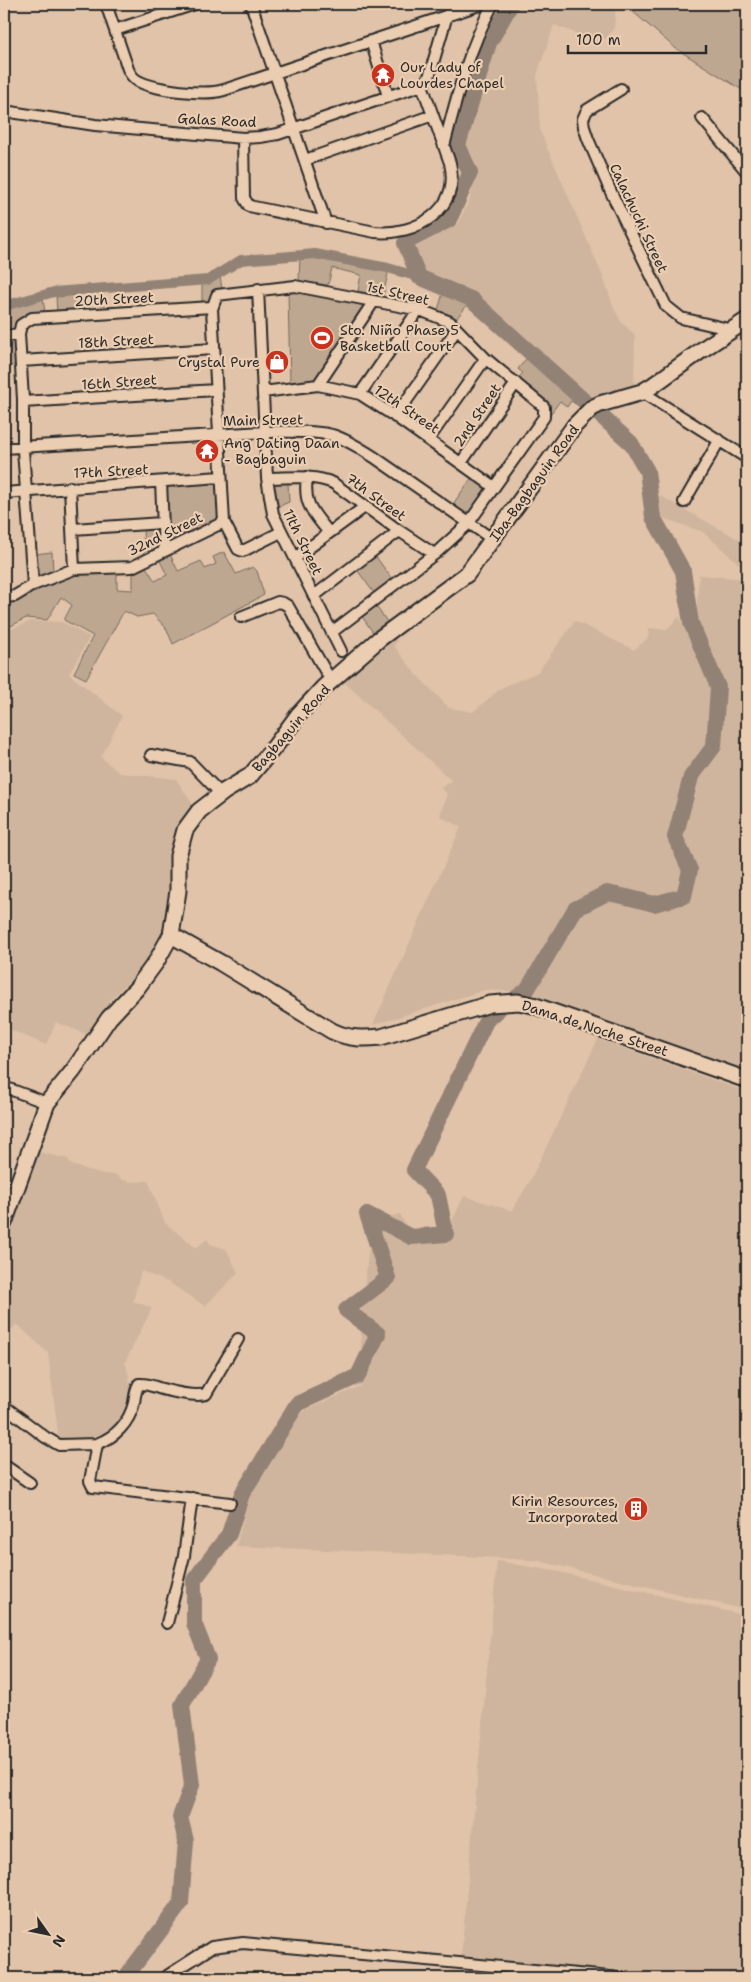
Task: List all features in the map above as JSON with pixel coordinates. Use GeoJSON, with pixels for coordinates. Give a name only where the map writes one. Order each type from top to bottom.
{"type":"FeatureCollection","features":[{"type":"Feature","properties":{"kind":"street"},"geometry":{"type":"LineString","coordinates":[[106,4],[130,73],[134,78],[144,84],[208,93],[371,41],[451,10],[482,4]]}},
{"type":"Feature","properties":{"kind":"street"},"geometry":{"type":"LineString","coordinates":[[115,30],[195,4]]}},
{"type":"Feature","properties":{"kind":"street"},"geometry":{"type":"LineString","coordinates":[[250,4],[326,223]]}},
{"type":"Feature","properties":{"kind":"street"},"geometry":{"type":"LineString","coordinates":[[444,146],[468,58],[474,41],[493,4]]}},
{"type":"Feature","properties":{"kind":"street"},"geometry":{"type":"LineString","coordinates":[[243,138],[244,198],[247,205],[253,208],[375,232],[394,232],[412,227],[432,216],[442,208],[448,196],[452,185],[452,174],[422,85],[429,76],[451,10]]}},
{"type":"Feature","properties":{"kind":"street"},"geometry":{"type":"LineString","coordinates":[[371,41],[388,96]]}},
{"type":"Feature","properties":{"kind":"street","name":"Galas Road"},"geometry":{"type":"LineString","coordinates":[[4,111],[95,125],[243,138],[278,134],[422,85]]}},
{"type":"Feature","properties":{"kind":"street","name":"Calachuchi Street"},"geometry":{"type":"LineString","coordinates":[[622,89],[587,110],[583,119],[588,139],[610,190],[666,306],[681,318],[732,330]]}},
{"type":"Feature","properties":{"kind":"street"},"geometry":{"type":"LineString","coordinates":[[304,160],[433,115]]}},
{"type":"Feature","properties":{"kind":"street"},"geometry":{"type":"LineString","coordinates":[[702,118],[747,172]]}},
{"type":"Feature","properties":{"kind":"street","name":"1st Street"},"geometry":{"type":"LineString","coordinates":[[212,307],[217,295],[295,286],[419,309],[450,322],[486,359],[542,404],[545,414],[469,522],[434,554],[332,632]]}},
{"type":"Feature","properties":{"kind":"street","name":"11th Street"},"geometry":{"type":"LineString","coordinates":[[258,289],[267,478],[273,514],[341,651]]}},
{"type":"Feature","properties":{"kind":"street"},"geometry":{"type":"LineString","coordinates":[[318,386],[374,301]]}},
{"type":"Feature","properties":{"kind":"street"},"geometry":{"type":"LineString","coordinates":[[212,307],[224,522],[238,549],[243,551],[282,532]]}},
{"type":"Feature","properties":{"kind":"street","name":"20th Street"},"geometry":{"type":"LineString","coordinates":[[20,329],[32,318],[212,307]]}},
{"type":"Feature","properties":{"kind":"street"},"geometry":{"type":"LineString","coordinates":[[360,394],[419,309]]}},
{"type":"Feature","properties":{"kind":"street","name":"Iba-Bagbaguin Road"},"geometry":{"type":"LineString","coordinates":[[478,559],[575,425],[592,408],[642,392],[747,320]]}},
{"type":"Feature","properties":{"kind":"street"},"geometry":{"type":"LineString","coordinates":[[4,336],[20,329],[23,447],[33,585]]}},
{"type":"Feature","properties":{"kind":"street"},"geometry":{"type":"LineString","coordinates":[[395,417],[457,329]]}},
{"type":"Feature","properties":{"kind":"street","name":"18th Street"},"geometry":{"type":"LineString","coordinates":[[21,361],[214,349]]}},
{"type":"Feature","properties":{"kind":"street"},"geometry":{"type":"LineString","coordinates":[[428,440],[486,359]]}},
{"type":"Feature","properties":{"kind":"street","name":"2nd Street"},"geometry":{"type":"LineString","coordinates":[[461,463],[516,383]]}},
{"type":"Feature","properties":{"kind":"street","name":"12th Street"},"geometry":{"type":"LineString","coordinates":[[263,392],[318,386],[360,394],[494,487]]}},
{"type":"Feature","properties":{"kind":"street","name":"16th Street"},"geometry":{"type":"LineString","coordinates":[[23,402],[216,390]]}},
{"type":"Feature","properties":{"kind":"street"},"geometry":{"type":"LineString","coordinates":[[642,392],[747,458]]}},
{"type":"Feature","properties":{"kind":"street","name":"Main Street"},"geometry":{"type":"LineString","coordinates":[[4,448],[264,432],[299,432],[332,435],[354,444],[492,539]]}},
{"type":"Feature","properties":{"kind":"street"},"geometry":{"type":"LineString","coordinates":[[684,502],[720,441]]}},
{"type":"Feature","properties":{"kind":"street","name":"17th Street"},"geometry":{"type":"LineString","coordinates":[[4,493],[220,477]]}},
{"type":"Feature","properties":{"kind":"street"},"geometry":{"type":"LineString","coordinates":[[307,477],[305,492],[307,503],[329,533]]}},
{"type":"Feature","properties":{"kind":"street","name":"7th Street"},"geometry":{"type":"LineString","coordinates":[[267,478],[307,477],[324,479],[333,483],[434,554]]}},
{"type":"Feature","properties":{"kind":"street"},"geometry":{"type":"LineString","coordinates":[[161,482],[164,551]]}},
{"type":"Feature","properties":{"kind":"street"},"geometry":{"type":"LineString","coordinates":[[70,487],[74,569]]}},
{"type":"Feature","properties":{"kind":"street"},"geometry":{"type":"LineString","coordinates":[[295,558],[366,506]]}},
{"type":"Feature","properties":{"kind":"street"},"geometry":{"type":"LineString","coordinates":[[73,529],[162,522]]}},
{"type":"Feature","properties":{"kind":"street","name":"32nd Street"},"geometry":{"type":"LineString","coordinates":[[4,596],[15,596],[33,585],[74,569],[132,567],[224,522]]}},
{"type":"Feature","properties":{"kind":"street"},"geometry":{"type":"LineString","coordinates":[[314,596],[399,531]]}},
{"type":"Feature","properties":{"kind":"street","name":"Bagbaguin Road"},"geometry":{"type":"LineString","coordinates":[[47,1103],[74,1071],[109,1018],[137,988],[156,962],[171,936],[178,891],[178,856],[185,830],[199,811],[221,794],[250,776],[299,714],[330,682],[379,639],[467,574],[478,559]]}},
{"type":"Feature","properties":{"kind":"street"},"geometry":{"type":"LineString","coordinates":[[241,617],[278,602],[288,606],[330,682]]}},
{"type":"Feature","properties":{"kind":"street"},"geometry":{"type":"LineString","coordinates":[[151,755],[190,762],[221,794]]}},
{"type":"Feature","properties":{"kind":"street","name":"Dama de Noche Street"},"geometry":{"type":"LineString","coordinates":[[171,936],[221,963],[332,1032],[343,1036],[364,1039],[381,1037],[490,1004],[518,1002],[533,1005],[747,1080]]}},
{"type":"Feature","properties":{"kind":"street"},"geometry":{"type":"LineString","coordinates":[[4,1087],[47,1103],[4,1224]]}},
{"type":"Feature","properties":{"kind":"street"},"geometry":{"type":"LineString","coordinates":[[4,1406],[31,1427],[59,1445],[97,1444],[108,1440],[122,1427],[134,1404],[134,1392],[139,1384],[148,1383],[165,1390],[200,1396],[206,1394],[238,1339]]}},
{"type":"Feature","properties":{"kind":"street"},"geometry":{"type":"LineString","coordinates":[[97,1444],[90,1482],[93,1487],[230,1504]]}},
{"type":"Feature","properties":{"kind":"street"},"geometry":{"type":"LineString","coordinates":[[4,1466],[30,1483]]}},
{"type":"Feature","properties":{"kind":"street"},"geometry":{"type":"LineString","coordinates":[[167,1623],[184,1556],[192,1498]]}},
{"type":"Feature","properties":{"kind":"street"},"geometry":{"type":"LineString","coordinates":[[164,1978],[212,1947],[243,1943],[620,1978]]}},
{"type":"Feature","properties":{"kind":"shaded area"},"geometry":{"type":"Polygon","coordinates":[[[519,4],[616,4],[614,28],[605,39],[586,37],[554,25],[537,75],[540,131],[603,277],[614,308],[621,322],[635,335],[634,388],[593,403],[473,294],[422,270],[413,249],[458,223],[470,199],[475,171],[465,141],[492,53],[519,4]]]}},
{"type":"Feature","properties":{"kind":"shaded area"},"geometry":{"type":"Polygon","coordinates":[[[624,4],[747,4],[747,93],[675,48],[624,4]]]}},
{"type":"Feature","properties":{"kind":"shaded area"},"geometry":{"type":"Polygon","coordinates":[[[315,256],[389,269],[383,296],[358,291],[361,275],[332,268],[328,285],[299,281],[300,257],[315,256]]]}},
{"type":"Feature","properties":{"kind":"shaded area"},"geometry":{"type":"Polygon","coordinates":[[[220,274],[222,291],[210,304],[202,303],[202,282],[208,281],[220,274]]]}},
{"type":"Feature","properties":{"kind":"shaded area"},"geometry":{"type":"Polygon","coordinates":[[[296,290],[363,304],[365,307],[318,379],[309,382],[290,382],[288,291],[296,290]]]}},
{"type":"Feature","properties":{"kind":"shaded area"},"geometry":{"type":"Polygon","coordinates":[[[443,293],[457,295],[469,303],[456,319],[438,310],[443,293]]]}},
{"type":"Feature","properties":{"kind":"shaded area"},"geometry":{"type":"Polygon","coordinates":[[[79,295],[79,310],[57,312],[56,297],[79,295]]]}},
{"type":"Feature","properties":{"kind":"shaded area"},"geometry":{"type":"Polygon","coordinates":[[[43,298],[45,313],[16,331],[4,333],[4,307],[43,298]]]}},
{"type":"Feature","properties":{"kind":"shaded area"},"geometry":{"type":"Polygon","coordinates":[[[15,339],[18,365],[4,367],[4,341],[15,339]]]}},
{"type":"Feature","properties":{"kind":"shaded area"},"geometry":{"type":"Polygon","coordinates":[[[530,354],[585,403],[580,407],[571,401],[567,407],[560,401],[548,417],[546,402],[518,378],[523,373],[518,369],[530,354]]]}},
{"type":"Feature","properties":{"kind":"shaded area"},"geometry":{"type":"Polygon","coordinates":[[[473,476],[488,488],[471,513],[465,513],[453,504],[473,476]]]}},
{"type":"Feature","properties":{"kind":"shaded area"},"geometry":{"type":"Polygon","coordinates":[[[217,480],[218,515],[216,520],[169,542],[165,488],[168,484],[217,480]]]}},
{"type":"Feature","properties":{"kind":"shaded area"},"geometry":{"type":"Polygon","coordinates":[[[288,481],[289,502],[275,508],[270,482],[288,481]]]}},
{"type":"Feature","properties":{"kind":"shaded area"},"geometry":{"type":"Polygon","coordinates":[[[655,493],[747,544],[747,571],[703,532],[663,518],[655,493]]]}},
{"type":"Feature","properties":{"kind":"shaded area"},"geometry":{"type":"Polygon","coordinates":[[[159,526],[159,545],[144,556],[143,527],[159,526]]]}},
{"type":"Feature","properties":{"kind":"shaded area"},"geometry":{"type":"Polygon","coordinates":[[[52,552],[53,572],[36,578],[35,554],[52,552]]]}},
{"type":"Feature","properties":{"kind":"shaded area"},"geometry":{"type":"Polygon","coordinates":[[[169,552],[178,571],[201,561],[205,569],[216,564],[213,557],[224,552],[236,574],[253,567],[257,571],[264,595],[173,644],[166,628],[153,614],[137,617],[124,611],[86,679],[74,673],[93,636],[64,620],[72,605],[61,597],[47,620],[26,618],[9,627],[5,603],[18,599],[37,588],[66,576],[95,571],[117,573],[117,589],[133,590],[133,572],[144,564],[155,581],[167,575],[159,559],[169,552]]]}},
{"type":"Feature","properties":{"kind":"shaded area"},"geometry":{"type":"Polygon","coordinates":[[[374,554],[392,579],[374,593],[355,567],[374,554]]]}},
{"type":"Feature","properties":{"kind":"shaded area"},"geometry":{"type":"Polygon","coordinates":[[[699,575],[747,579],[747,1073],[531,994],[579,910],[616,898],[652,908],[688,902],[696,873],[678,838],[695,777],[719,743],[722,682],[704,648],[696,624],[699,575]]]}},
{"type":"Feature","properties":{"kind":"shaded area"},"geometry":{"type":"Polygon","coordinates":[[[375,605],[388,623],[374,634],[361,615],[375,605]]]}},
{"type":"Feature","properties":{"kind":"shaded area"},"geometry":{"type":"Polygon","coordinates":[[[679,617],[714,686],[708,744],[688,770],[668,836],[686,871],[675,895],[659,900],[611,888],[591,892],[565,916],[520,992],[485,990],[373,1025],[461,827],[440,816],[447,794],[441,788],[452,781],[342,680],[391,635],[397,641],[394,646],[416,674],[449,708],[473,712],[501,688],[538,672],[575,621],[634,650],[648,638],[649,628],[666,630],[679,617]]]}},
{"type":"Feature","properties":{"kind":"shaded area"},"geometry":{"type":"Polygon","coordinates":[[[31,621],[62,622],[90,637],[69,674],[122,716],[101,757],[119,773],[176,779],[192,803],[182,821],[171,856],[167,928],[138,973],[108,1002],[113,1003],[91,1036],[56,1022],[46,1045],[4,1027],[4,632],[31,621]]]}},
{"type":"Feature","properties":{"kind":"shaded area"},"geometry":{"type":"Polygon","coordinates":[[[598,1039],[747,1092],[747,1610],[539,1561],[236,1546],[248,1501],[289,1417],[361,1386],[361,1315],[372,1222],[400,1214],[411,1237],[446,1234],[464,1196],[512,1211],[531,1179],[598,1039]]]}},
{"type":"Feature","properties":{"kind":"shaded area"},"geometry":{"type":"Polygon","coordinates":[[[34,1151],[68,1159],[71,1165],[103,1174],[115,1175],[123,1180],[132,1182],[148,1181],[165,1223],[196,1248],[207,1239],[210,1244],[226,1249],[238,1273],[205,1306],[168,1282],[141,1271],[133,1301],[152,1308],[125,1362],[133,1404],[110,1435],[92,1442],[59,1441],[48,1353],[17,1324],[4,1337],[4,1232],[34,1151]]]}},
{"type":"Feature","properties":{"kind":"shaded area"},"geometry":{"type":"Polygon","coordinates":[[[497,1561],[559,1572],[747,1616],[747,1978],[698,1978],[461,1957],[497,1561]]]}},
{"type":"Feature","properties":{"kind":"waterway"},"geometry":{"type":"LineString","coordinates":[[511,4],[489,43],[458,145],[470,173],[449,220],[405,243],[419,277],[471,299],[631,443],[647,471],[653,517],[683,571],[691,623],[718,687],[714,746],[691,777],[675,837],[690,870],[684,896],[654,904],[607,893],[575,909],[527,990],[516,998]]}},
{"type":"Feature","properties":{"kind":"waterway"},"geometry":{"type":"LineString","coordinates":[[4,306],[54,292],[208,280],[241,260],[315,254],[388,268],[419,277]]}},
{"type":"Feature","properties":{"kind":"waterway"},"geometry":{"type":"LineString","coordinates":[[125,1978],[181,1903],[186,1841],[180,1817],[192,1785],[182,1705],[208,1659],[194,1623],[194,1580],[229,1534],[242,1494],[297,1404],[358,1376],[378,1334],[346,1310],[388,1278],[367,1214],[411,1237],[446,1234],[438,1195],[414,1170],[487,1019],[498,1010]]}},
{"type":"Feature","properties":{"kind":"place","name":"Our Lady of Lourdes Chapel"},"geometry":{"type":"Point","coordinates":[383,75]}},
{"type":"Feature","properties":{"kind":"place","name":"Sto. Niño Phase 5 Basketball Court"},"geometry":{"type":"Point","coordinates":[322,338]}},
{"type":"Feature","properties":{"kind":"place","name":"Crystal Pure"},"geometry":{"type":"Point","coordinates":[277,362]}},
{"type":"Feature","properties":{"kind":"place","name":"Ang Dating Daan - Bagbaguin"},"geometry":{"type":"Point","coordinates":[207,451]}},
{"type":"Feature","properties":{"kind":"place","name":"Kirin Resources, Incorporated"},"geometry":{"type":"Point","coordinates":[636,1509]}}]}
